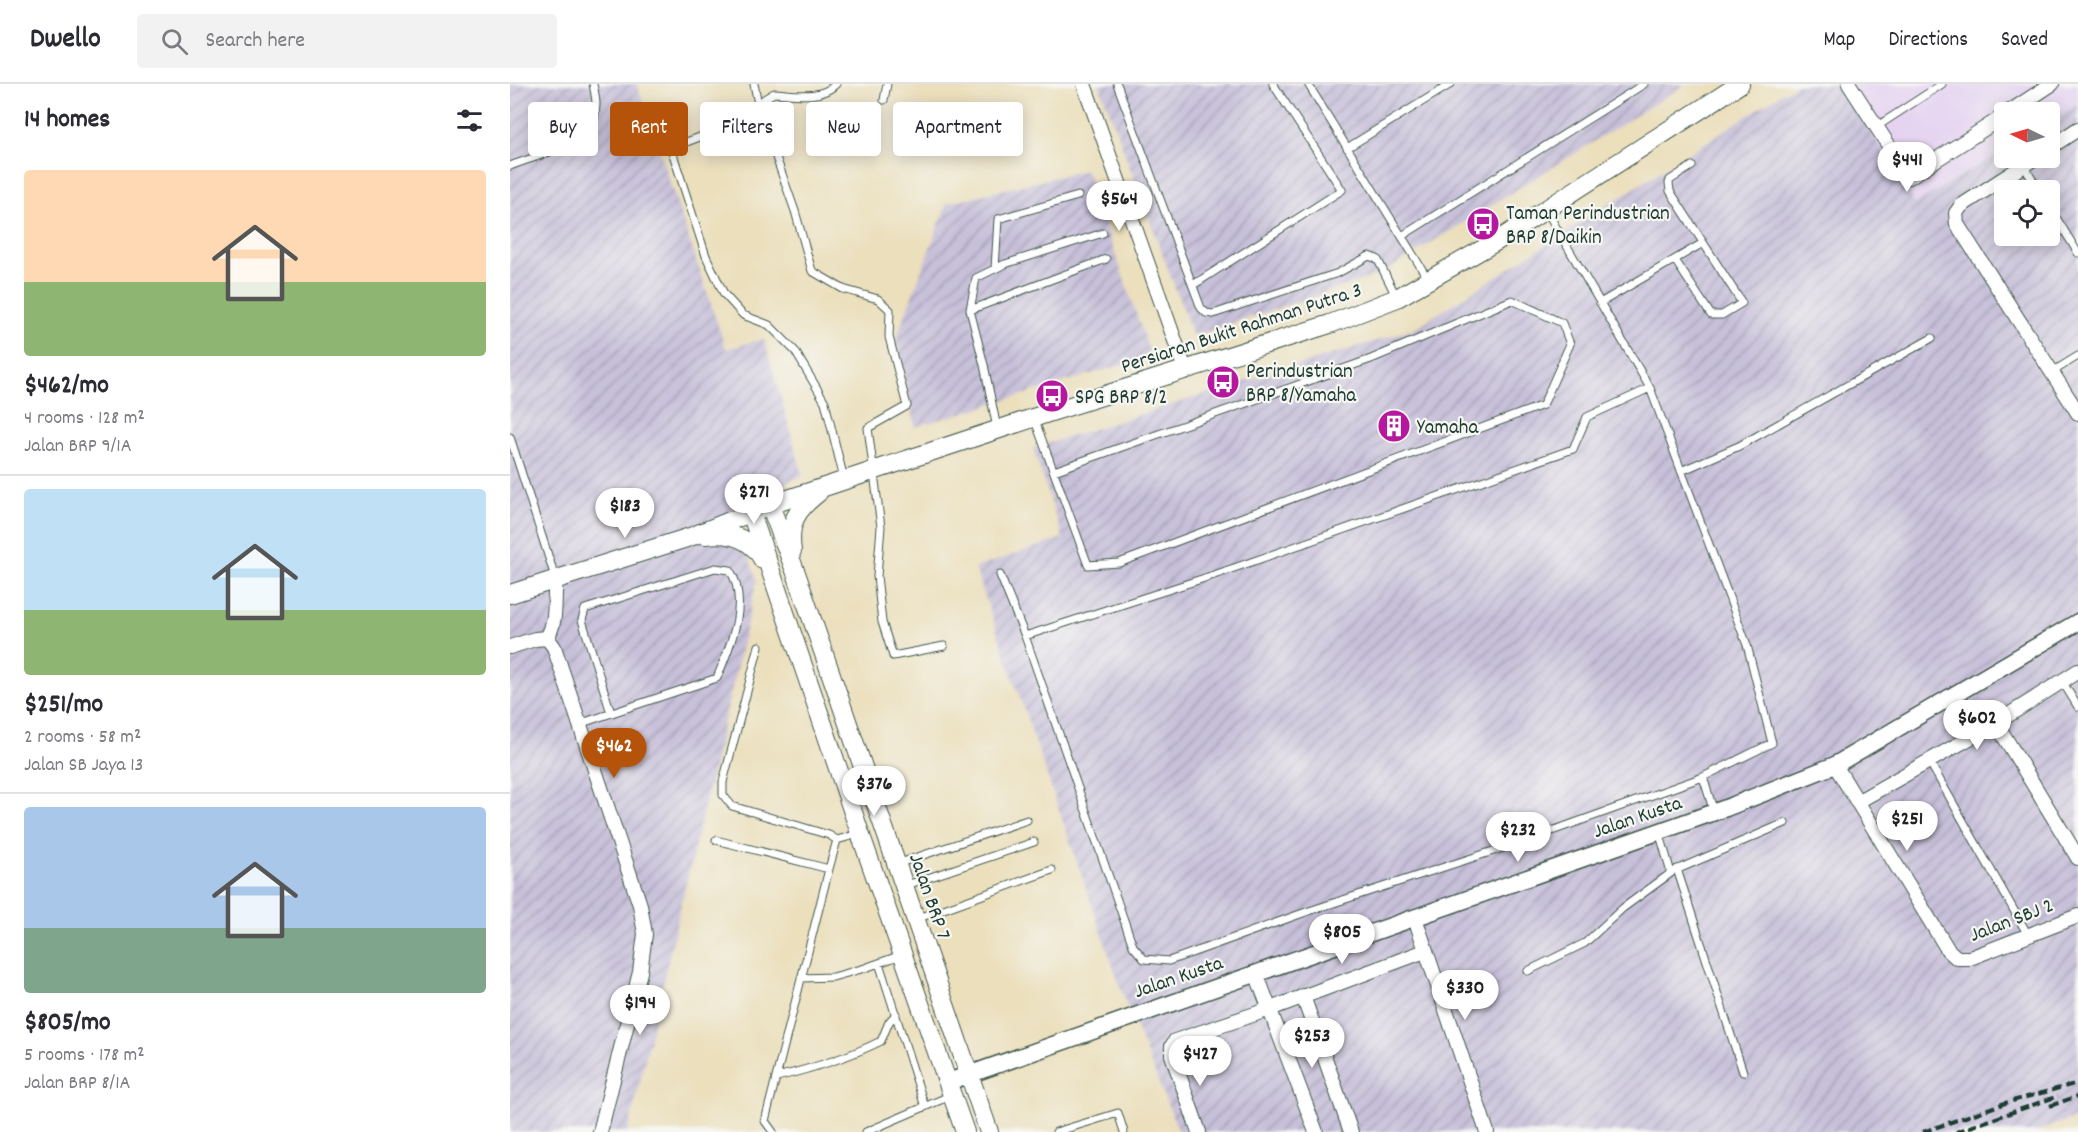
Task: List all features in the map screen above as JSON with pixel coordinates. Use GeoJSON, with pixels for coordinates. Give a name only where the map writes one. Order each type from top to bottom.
{"type":"FeatureCollection","features":[{"type":"Feature","properties":{"kind":"main road","name":"Persiaran Bukit Rahman Putra 3"},"geometry":{"type":"LineString","coordinates":[[510,594],[690,537],[770,505],[873,471],[1330,324],[1397,298],[1430,281],[1546,210],[1740,84]]}},
{"type":"Feature","properties":{"kind":"main road"},"geometry":{"type":"LineString","coordinates":[[796,573],[790,536],[793,520],[804,505],[825,487]]}},
{"type":"Feature","properties":{"kind":"main road","name":"Jalan BRP 7"},"geometry":{"type":"LineString","coordinates":[[770,505],[796,573],[989,1132]]}},
{"type":"Feature","properties":{"kind":"main road"},"geometry":{"type":"LineString","coordinates":[[751,513],[965,1132]]}},
{"type":"Feature","properties":{"kind":"main road"},"geometry":{"type":"LineString","coordinates":[[690,537],[717,533],[738,537],[752,544],[760,554],[777,588]]}},
{"type":"Feature","properties":{"kind":"street"},"geometry":{"type":"LineString","coordinates":[[1084,84],[1185,369]]}},
{"type":"Feature","properties":{"kind":"street"},"geometry":{"type":"LineString","coordinates":[[1849,84],[1909,177],[1994,122]]}},
{"type":"Feature","properties":{"kind":"street"},"geometry":{"type":"LineString","coordinates":[[2023,102],[2045,86]]}},
{"type":"Feature","properties":{"kind":"street"},"geometry":{"type":"LineString","coordinates":[[2060,141],[2078,129]]}},
{"type":"Feature","properties":{"kind":"street"},"geometry":{"type":"LineString","coordinates":[[2018,168],[1961,206],[1956,213],[1957,224],[2078,413]]}},
{"type":"Feature","properties":{"kind":"street"},"geometry":{"type":"LineString","coordinates":[[547,638],[556,617],[554,603],[556,580]]}},
{"type":"Feature","properties":{"kind":"street","name":"Jalan Kusta"},"geometry":{"type":"LineString","coordinates":[[950,1088],[969,1074],[1714,812],[1835,765],[2078,622]]}},
{"type":"Feature","properties":{"kind":"street"},"geometry":{"type":"LineString","coordinates":[[510,647],[535,639],[547,638]]}},
{"type":"Feature","properties":{"kind":"street"},"geometry":{"type":"LineString","coordinates":[[547,638],[554,648],[640,905],[645,934],[640,972],[600,1132]]}},
{"type":"Feature","properties":{"kind":"street"},"geometry":{"type":"LineString","coordinates":[[1835,765],[1857,802],[1996,723],[2078,670]]}},
{"type":"Feature","properties":{"kind":"street"},"geometry":{"type":"LineString","coordinates":[[1996,723],[2078,858]]}},
{"type":"Feature","properties":{"kind":"street","name":"Jalan SBJ 2"},"geometry":{"type":"LineString","coordinates":[[1857,802],[1948,950],[1957,958],[1970,958],[2078,916]]}},
{"type":"Feature","properties":{"kind":"street"},"geometry":{"type":"LineString","coordinates":[[1415,918],[1487,1132]]}},
{"type":"Feature","properties":{"kind":"street"},"geometry":{"type":"LineString","coordinates":[[1199,1132],[1172,1055],[1172,1046],[1176,1041],[1270,1009],[1425,951]]}},
{"type":"Feature","properties":{"kind":"street"},"geometry":{"type":"LineString","coordinates":[[1256,973],[1316,1132]]}},
{"type":"Feature","properties":{"kind":"street"},"geometry":{"type":"LineString","coordinates":[[1303,996],[1351,1132]]}},
{"type":"Feature","properties":{"kind":"lane"},"geometry":{"type":"LineString","coordinates":[[510,166],[574,141],[595,116],[596,101],[593,84]]}},
{"type":"Feature","properties":{"kind":"lane"},"geometry":{"type":"LineString","coordinates":[[754,84],[758,102]]}},
{"type":"Feature","properties":{"kind":"lane"},"geometry":{"type":"LineString","coordinates":[[764,102],[768,95],[774,93],[815,95],[829,91],[836,84]]}},
{"type":"Feature","properties":{"kind":"lane"},"geometry":{"type":"LineString","coordinates":[[885,100],[887,84]]}},
{"type":"Feature","properties":{"kind":"lane"},"geometry":{"type":"LineString","coordinates":[[1117,84],[1203,311],[1214,314],[1338,273],[1370,256],[1379,262],[1397,298]]}},
{"type":"Feature","properties":{"kind":"lane"},"geometry":{"type":"LineString","coordinates":[[1193,285],[1342,190],[1273,84]]}},
{"type":"Feature","properties":{"kind":"lane"},"geometry":{"type":"LineString","coordinates":[[1308,84],[1430,281]]}},
{"type":"Feature","properties":{"kind":"lane"},"geometry":{"type":"LineString","coordinates":[[1347,148],[1451,84]]}},
{"type":"Feature","properties":{"kind":"lane"},"geometry":{"type":"LineString","coordinates":[[1402,236],[1644,84]]}},
{"type":"Feature","properties":{"kind":"lane"},"geometry":{"type":"LineString","coordinates":[[1876,127],[1942,84]]}},
{"type":"Feature","properties":{"kind":"lane"},"geometry":{"type":"LineString","coordinates":[[700,137],[671,148],[706,256],[724,294],[743,315],[769,325],[795,351],[825,402],[844,481]]}},
{"type":"Feature","properties":{"kind":"lane"},"geometry":{"type":"LineString","coordinates":[[776,156],[795,211],[812,271],[843,289],[878,299],[890,310],[889,337],[907,406],[868,428],[881,527],[877,576],[882,622],[892,656],[944,646]]}},
{"type":"Feature","properties":{"kind":"lane"},"geometry":{"type":"LineString","coordinates":[[1675,260],[1714,317],[1742,303],[1668,187],[1670,180],[1692,166]]}},
{"type":"Feature","properties":{"kind":"lane"},"geometry":{"type":"LineString","coordinates":[[995,269],[998,219],[1078,196]]}},
{"type":"Feature","properties":{"kind":"lane"},"geometry":{"type":"LineString","coordinates":[[1000,575],[1025,636],[1133,946],[1144,959],[1169,961],[1306,912],[1521,842],[1702,777],[1772,743],[1747,645],[1650,388],[1546,210]]}},
{"type":"Feature","properties":{"kind":"lane"},"geometry":{"type":"LineString","coordinates":[[2060,224],[2078,253]]}},
{"type":"Feature","properties":{"kind":"lane"},"geometry":{"type":"LineString","coordinates":[[998,430],[970,309],[976,278],[1005,264],[1103,233]]}},
{"type":"Feature","properties":{"kind":"lane"},"geometry":{"type":"LineString","coordinates":[[1600,303],[1703,243]]}},
{"type":"Feature","properties":{"kind":"lane"},"geometry":{"type":"LineString","coordinates":[[970,309],[1106,258]]}},
{"type":"Feature","properties":{"kind":"lane"},"geometry":{"type":"LineString","coordinates":[[1034,418],[1088,565],[1119,563],[1543,405],[1570,344],[1562,323],[1512,300],[1371,359],[1054,471]]}},
{"type":"Feature","properties":{"kind":"lane"},"geometry":{"type":"LineString","coordinates":[[1681,471],[1739,446],[1932,338]]}},
{"type":"Feature","properties":{"kind":"lane"},"geometry":{"type":"LineString","coordinates":[[2052,373],[2078,356]]}},
{"type":"Feature","properties":{"kind":"lane"},"geometry":{"type":"LineString","coordinates":[[1025,636],[1214,575],[1573,449],[1587,417],[1650,388]]}},
{"type":"Feature","properties":{"kind":"lane"},"geometry":{"type":"LineString","coordinates":[[510,437],[556,580]]}},
{"type":"Feature","properties":{"kind":"lane"},"geometry":{"type":"LineString","coordinates":[[579,724],[717,678],[737,620],[735,579],[730,570],[715,568],[588,608],[582,612],[582,620],[611,713]]}},
{"type":"Feature","properties":{"kind":"lane"},"geometry":{"type":"LineString","coordinates":[[759,646],[723,782],[723,795],[732,806],[829,835],[837,840],[860,833]]}},
{"type":"Feature","properties":{"kind":"lane"},"geometry":{"type":"LineString","coordinates":[[2062,681],[2078,707]]}},
{"type":"Feature","properties":{"kind":"lane"},"geometry":{"type":"LineString","coordinates":[[1929,761],[2028,935]]}},
{"type":"Feature","properties":{"kind":"lane"},"geometry":{"type":"LineString","coordinates":[[1702,777],[1714,812]]}},
{"type":"Feature","properties":{"kind":"lane"},"geometry":{"type":"LineString","coordinates":[[897,864],[1028,820]]}},
{"type":"Feature","properties":{"kind":"lane"},"geometry":{"type":"LineString","coordinates":[[1528,971],[1585,943],[1623,908],[1674,871],[1785,823]]}},
{"type":"Feature","properties":{"kind":"lane"},"geometry":{"type":"LineString","coordinates":[[1659,831],[1743,1072]]}},
{"type":"Feature","properties":{"kind":"lane"},"geometry":{"type":"LineString","coordinates":[[716,840],[829,869]]}},
{"type":"Feature","properties":{"kind":"lane"},"geometry":{"type":"LineString","coordinates":[[773,1132],[765,1121],[837,840]]}},
{"type":"Feature","properties":{"kind":"lane"},"geometry":{"type":"LineString","coordinates":[[904,886],[1034,842]]}},
{"type":"Feature","properties":{"kind":"lane"},"geometry":{"type":"LineString","coordinates":[[916,919],[1052,870]]}},
{"type":"Feature","properties":{"kind":"lane"},"geometry":{"type":"LineString","coordinates":[[801,978],[833,977],[904,954]]}},
{"type":"Feature","properties":{"kind":"lane"},"geometry":{"type":"LineString","coordinates":[[879,963],[925,1107]]}},
{"type":"Feature","properties":{"kind":"lane"},"geometry":{"type":"LineString","coordinates":[[777,1077],[820,1067],[853,1055],[881,1041],[889,1022],[896,1014]]}},
{"type":"Feature","properties":{"kind":"lane"},"geometry":{"type":"LineString","coordinates":[[866,1132],[925,1107],[950,1088]]}},
{"type":"Feature","properties":{"kind":"lane"},"geometry":{"type":"LineString","coordinates":[[1056,1132],[1118,1113],[1124,1132]]}},
{"type":"Feature","properties":{"kind":"shaded area"},"geometry":{"type":"Polygon","coordinates":[[[510,84],[637,84],[643,102],[610,102],[610,156],[661,156],[726,349],[764,339],[803,476],[730,502],[757,580],[628,1132],[510,1132],[510,84]]]}},
{"type":"Feature","properties":{"kind":"shaded area"},"geometry":{"type":"Polygon","coordinates":[[[1099,84],[1686,84],[1381,274],[1193,336],[1099,84]]]}},
{"type":"Feature","properties":{"kind":"shaded area"},"geometry":{"type":"Polygon","coordinates":[[[1797,84],[1842,84],[1915,204],[1994,156],[1994,168],[2060,168],[2060,115],[2078,104],[2078,1117],[2034,1132],[1179,1132],[1127,1006],[975,568],[1063,538],[1033,448],[1414,329],[1797,84]]]}},
{"type":"Feature","properties":{"kind":"shaded area"},"geometry":{"type":"Polygon","coordinates":[[[1842,84],[2078,84],[2078,104],[2060,115],[2060,102],[1994,102],[1994,156],[1915,204],[1842,84]]]}},
{"type":"Feature","properties":{"kind":"shaded area"},"geometry":{"type":"Polygon","coordinates":[[[1086,170],[1151,356],[915,427],[896,339],[947,203],[1086,170]]]}},
{"type":"Feature","properties":{"kind":"railway"},"geometry":{"type":"LineString","coordinates":[[1923,1132],[2005,1103],[2078,1083]]}},
{"type":"Feature","properties":{"kind":"railway"},"geometry":{"type":"LineString","coordinates":[[1956,1132],[2058,1096]]}},
{"type":"Feature","properties":{"kind":"railway"},"geometry":{"type":"LineString","coordinates":[[2050,1106],[2078,1096]]}},
{"type":"Feature","properties":{"kind":"place","name":"Taman Perindustrian BRP 8/Daikin"},"geometry":{"type":"Point","coordinates":[1483,224]}},
{"type":"Feature","properties":{"kind":"place","name":"Perindustrian BRP 8/Yamaha"},"geometry":{"type":"Point","coordinates":[1223,382]}},
{"type":"Feature","properties":{"kind":"place","name":"SPG BRP 8/2"},"geometry":{"type":"Point","coordinates":[1052,396]}},
{"type":"Feature","properties":{"kind":"place","name":"Yamaha"},"geometry":{"type":"Point","coordinates":[1394,426]}}]}
